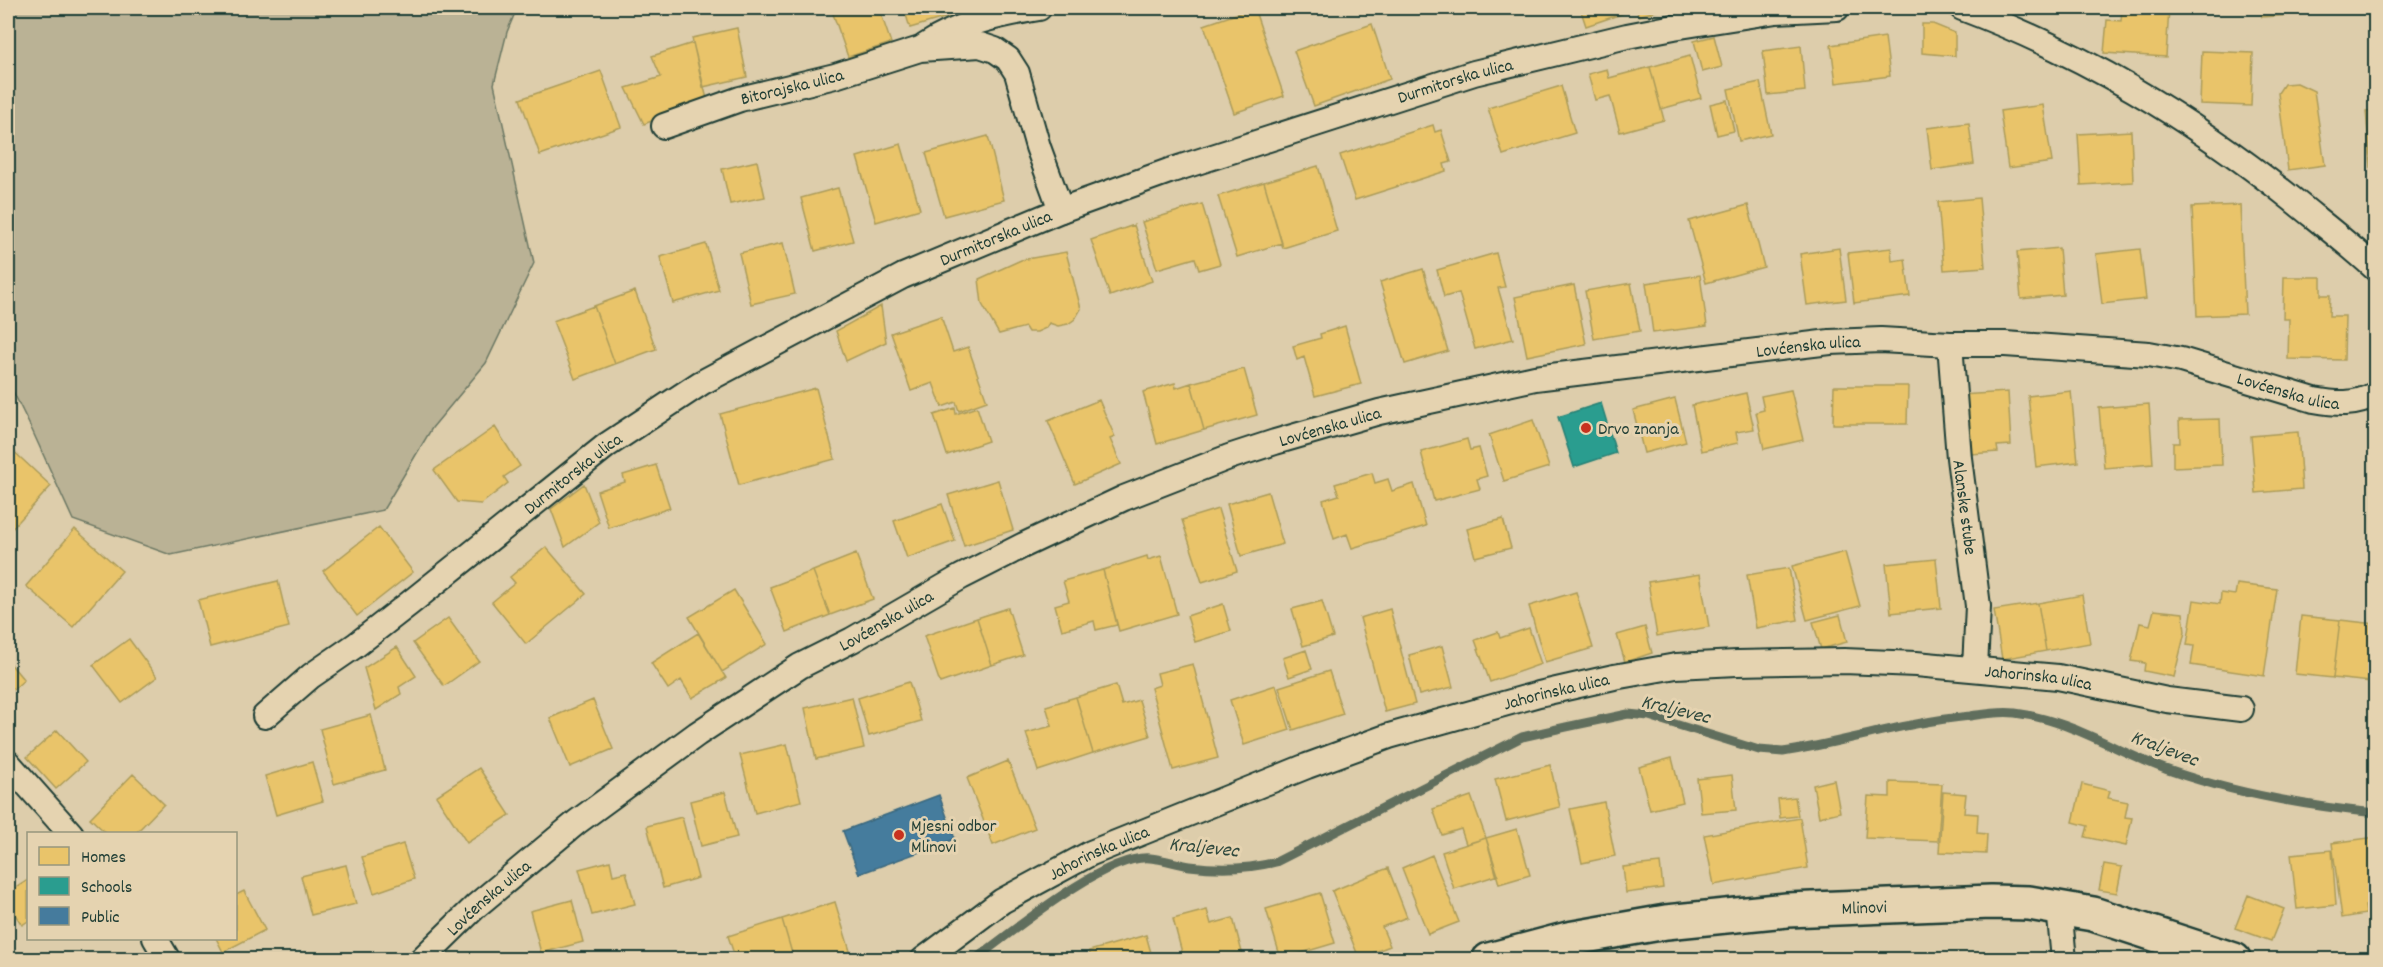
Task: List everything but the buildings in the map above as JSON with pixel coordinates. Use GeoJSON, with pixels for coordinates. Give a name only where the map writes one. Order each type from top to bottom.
{"type":"FeatureCollection","features":[{"type":"Feature","properties":{"kind":"main road","name":"Mlinovi"},"geometry":{"type":"LineString","coordinates":[[1489,960],[1568,939],[1645,925],[1787,910],[1991,902],[2029,903],[2102,916],[2234,960]]}},
{"type":"Feature","properties":{"kind":"street","name":"Bitorajska ulica"},"geometry":{"type":"LineString","coordinates":[[920,49],[941,34],[966,24],[1039,8]]}},
{"type":"Feature","properties":{"kind":"street","name":"Durmitorska ulica"},"geometry":{"type":"LineString","coordinates":[[265,716],[311,676],[410,603],[607,445],[701,383],[903,276],[1061,210],[1169,171],[1484,70],[1674,27],[1776,11],[1837,8]]}},
{"type":"Feature","properties":{"kind":"street"},"geometry":{"type":"LineString","coordinates":[[1962,8],[2034,36],[2076,57],[2118,79],[2190,123],[2270,182],[2376,269]]}},
{"type":"Feature","properties":{"kind":"street","name":"Bitorajska ulica"},"geometry":{"type":"LineString","coordinates":[[664,126],[740,99],[835,76],[920,49],[980,45],[995,50],[1008,59],[1017,73],[1038,147],[1061,210]]}},
{"type":"Feature","properties":{"kind":"street","name":"Lovćenska ulica"},"geometry":{"type":"LineString","coordinates":[[421,960],[476,906],[544,848],[616,792],[800,666],[852,640],[961,577],[1024,545],[1124,498],[1229,457],[1275,442],[1379,412],[1535,378],[1830,342],[1881,340],[2006,344],[2149,354],[2181,360],[2314,400],[2352,404],[2376,394]]}},
{"type":"Feature","properties":{"kind":"street","name":"Alanske stube"},"geometry":{"type":"LineString","coordinates":[[1950,344],[1958,447],[1978,606],[1975,668]]}},
{"type":"Feature","properties":{"kind":"street","name":"Jahorinska ulica"},"geometry":{"type":"LineString","coordinates":[[923,960],[1002,901],[1091,853],[1389,736],[1614,676],[1676,666],[1778,661],[1833,661],[1975,668],[2058,677],[2167,700],[2241,709]]}},
{"type":"Feature","properties":{"kind":"street"},"geometry":{"type":"LineString","coordinates":[[8,764],[69,832]]}},
{"type":"Feature","properties":{"kind":"street"},"geometry":{"type":"LineString","coordinates":[[2059,907],[2064,960]]}},
{"type":"Feature","properties":{"kind":"street"},"geometry":{"type":"LineString","coordinates":[[156,940],[168,960]]}},
{"type":"Feature","properties":{"kind":"shaded area"},"geometry":{"type":"Polygon","coordinates":[[[8,8],[517,8],[507,32],[494,84],[534,263],[486,363],[432,428],[383,510],[171,555],[73,520],[8,381],[8,8]]]}},
{"type":"Feature","properties":{"kind":"waterway","name":"Kraljevec"},"geometry":{"type":"LineString","coordinates":[[974,960],[1059,897],[1109,868],[1131,860],[1150,858],[1212,868],[1244,867],[1276,862],[1522,737],[1628,714],[1649,716],[1759,750],[1783,752],[1922,723],[1992,713],[2015,713],[2056,722],[2151,764],[2246,793],[2298,803],[2376,813]]}},
{"type":"Feature","properties":{"kind":"place","name":"Drvo znanja"},"geometry":{"type":"Point","coordinates":[1586,428]}},
{"type":"Feature","properties":{"kind":"place","name":"Mjesni odbor Mlinovi"},"geometry":{"type":"Point","coordinates":[899,835]}}]}
